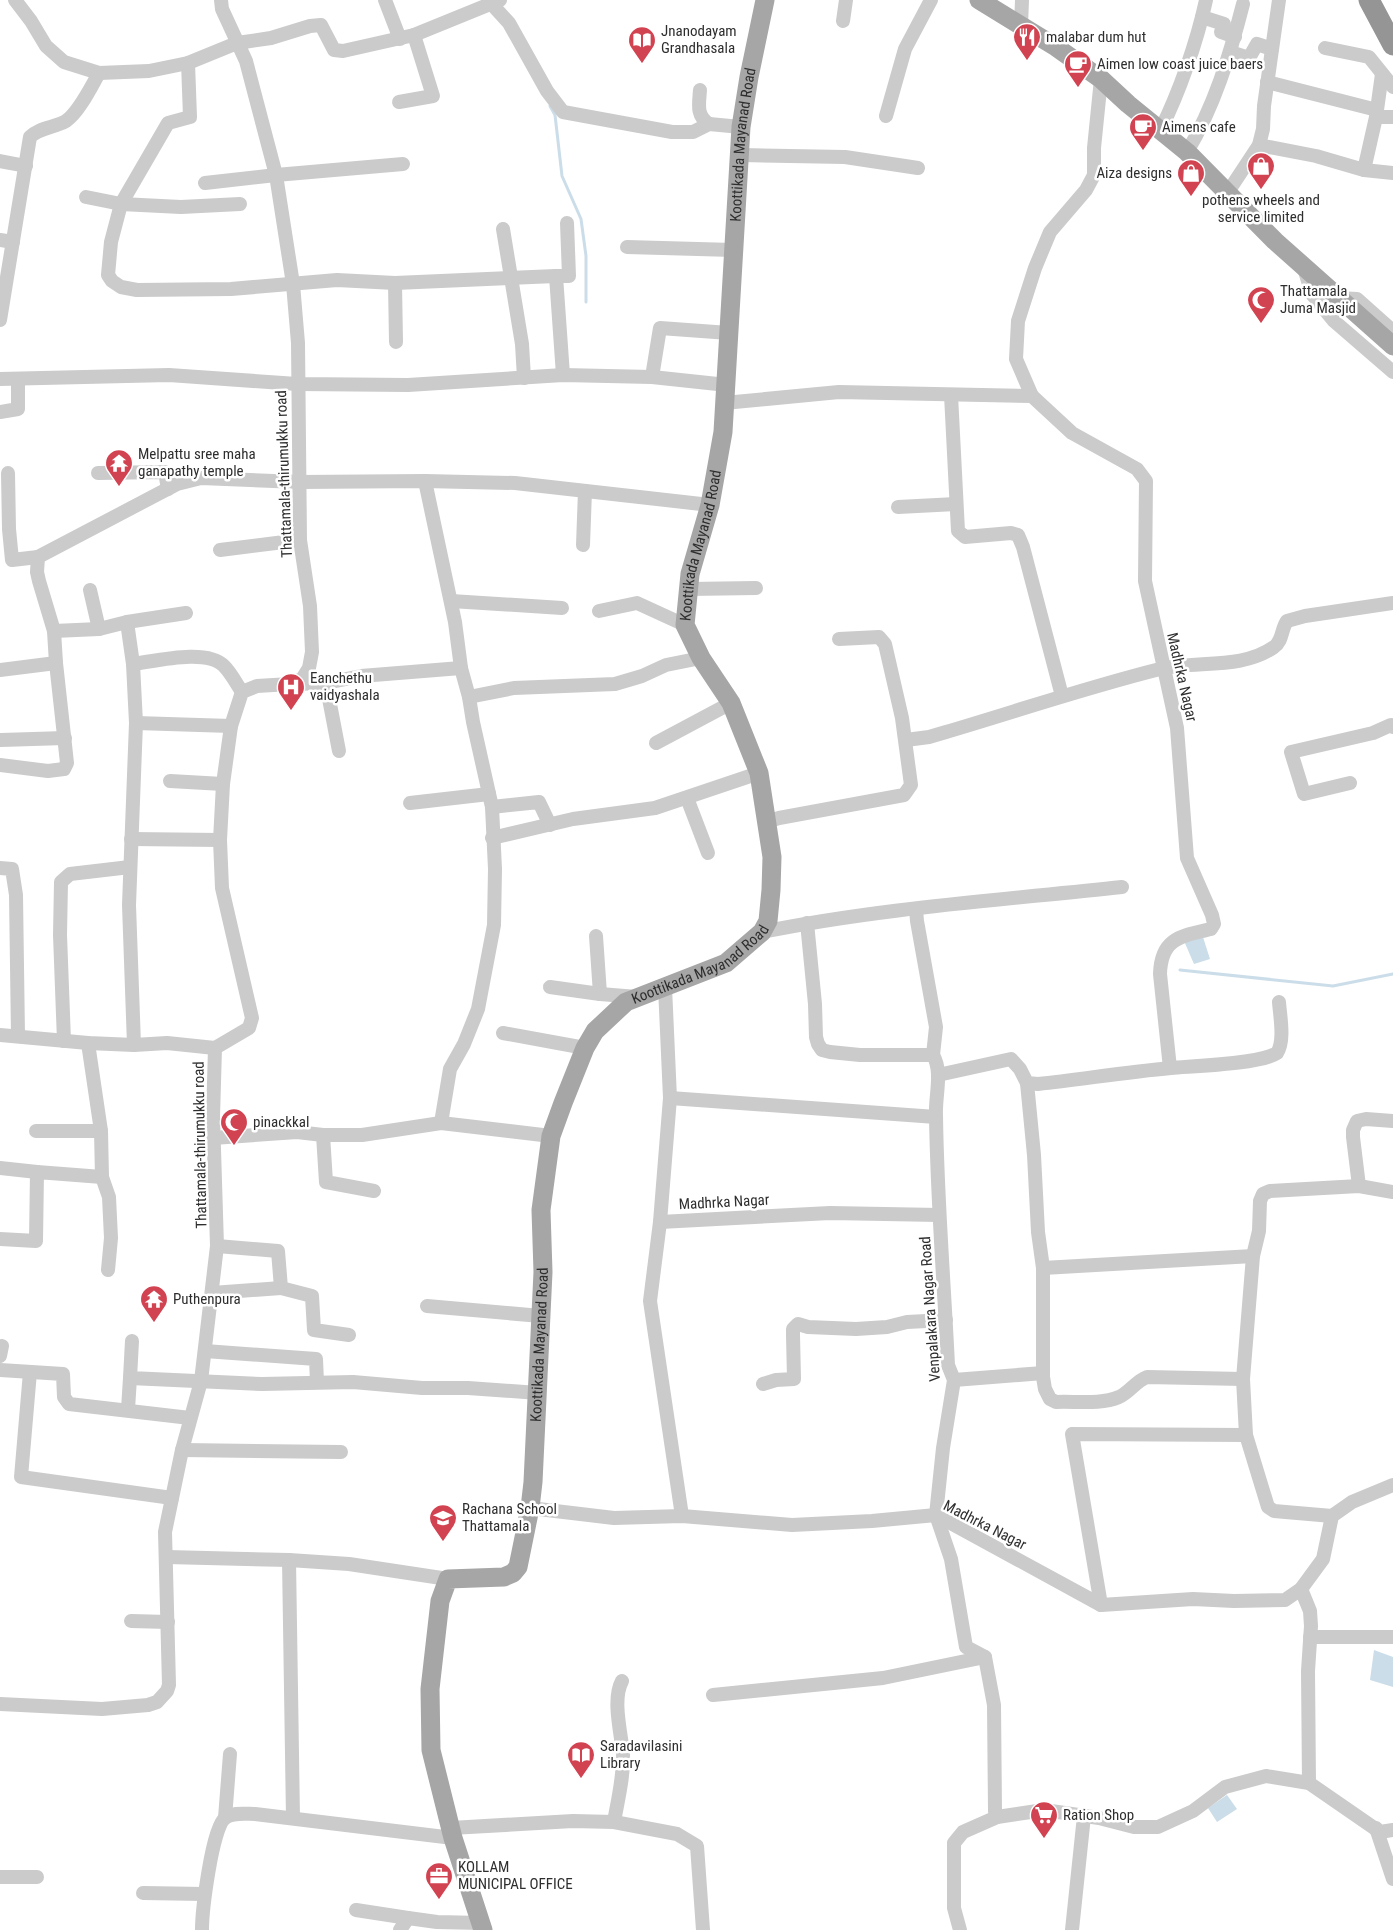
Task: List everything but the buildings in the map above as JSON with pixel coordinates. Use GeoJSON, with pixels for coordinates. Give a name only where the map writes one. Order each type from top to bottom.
{"type":"FeatureCollection","features":[{"type":"Feature","properties":{"kind":"highway"},"geometry":{"type":"LineString","coordinates":[[1369,0],[1393,45]]}},
{"type":"Feature","properties":{"kind":"main road","name":"Koottikada Mayanad Road"},"geometry":{"type":"LineString","coordinates":[[448,1579],[504,1577],[513,1573],[518,1567],[534,1482],[541,1316],[541,1210],[551,1136],[562,1103],[585,1048],[594,1031],[626,1002],[726,963],[762,932],[768,921],[772,857],[759,773],[731,704],[701,658],[685,625],[690,574],[710,506],[723,432],[741,127],[765,0]]}},
{"type":"Feature","properties":{"kind":"main road"},"geometry":{"type":"LineString","coordinates":[[979,0],[1056,47],[1101,79],[1187,152],[1275,240],[1393,346]]}},
{"type":"Feature","properties":{"kind":"main road"},"geometry":{"type":"LineString","coordinates":[[448,1579],[440,1601],[430,1689],[431,1750],[452,1833],[482,1926]]}},
{"type":"Feature","properties":{"kind":"street"},"geometry":{"type":"LineString","coordinates":[[15,0],[31,21],[46,46],[64,62],[99,73],[149,71],[188,63],[237,43],[271,38],[310,26],[321,25],[334,50],[343,51],[407,37],[493,1],[509,23],[547,91],[563,112],[672,132],[693,132],[709,124]]}},
{"type":"Feature","properties":{"kind":"street","name":"Thattamala-thirumukku road"},"geometry":{"type":"LineString","coordinates":[[221,0],[222,10],[246,61],[276,175],[294,284],[298,342],[300,540],[310,606],[312,652],[309,668],[302,679],[290,684]]}},
{"type":"Feature","properties":{"kind":"street"},"geometry":{"type":"LineString","coordinates":[[385,0],[407,37],[433,96],[399,102]]}},
{"type":"Feature","properties":{"kind":"street"},"geometry":{"type":"LineString","coordinates":[[843,21],[846,0]]}},
{"type":"Feature","properties":{"kind":"street"},"geometry":{"type":"LineString","coordinates":[[886,116],[905,49],[931,0]]}},
{"type":"Feature","properties":{"kind":"street"},"geometry":{"type":"LineString","coordinates":[[1021,26],[1022,0]]}},
{"type":"Feature","properties":{"kind":"street"},"geometry":{"type":"LineString","coordinates":[[1160,131],[1168,116],[1206,0]]}},
{"type":"Feature","properties":{"kind":"street"},"geometry":{"type":"LineString","coordinates":[[1228,192],[1259,146],[1264,130],[1264,106],[1280,0]]}},
{"type":"Feature","properties":{"kind":"street"},"geometry":{"type":"LineString","coordinates":[[1187,152],[1202,126],[1230,52],[1243,4]]}},
{"type":"Feature","properties":{"kind":"street"},"geometry":{"type":"LineString","coordinates":[[1202,17],[1224,24],[1221,32],[1235,37]]}},
{"type":"Feature","properties":{"kind":"street"},"geometry":{"type":"LineString","coordinates":[[1230,52],[1249,58],[1257,44],[1272,49]]}},
{"type":"Feature","properties":{"kind":"street"},"geometry":{"type":"LineString","coordinates":[[1325,48],[1368,58],[1393,87]]}},
{"type":"Feature","properties":{"kind":"street"},"geometry":{"type":"LineString","coordinates":[[188,63],[190,117],[168,123],[121,204],[111,242],[108,275],[112,281],[121,287],[137,290],[231,288],[337,280],[394,283],[569,276],[567,223]]}},
{"type":"Feature","properties":{"kind":"street"},"geometry":{"type":"LineString","coordinates":[[0,320],[7,241],[26,166],[30,137],[35,132],[66,121],[73,115],[99,73]]}},
{"type":"Feature","properties":{"kind":"street"},"geometry":{"type":"LineString","coordinates":[[1364,170],[1382,74]]}},
{"type":"Feature","properties":{"kind":"street"},"geometry":{"type":"LineString","coordinates":[[0,379],[169,375],[297,384],[408,385],[563,375],[652,377],[725,394],[839,392],[1032,396],[1016,359],[1018,322],[1035,268],[1050,232],[1086,190],[1094,174],[1094,148],[1101,79]]}},
{"type":"Feature","properties":{"kind":"street"},"geometry":{"type":"LineString","coordinates":[[1267,82],[1376,114],[1393,117]]}},
{"type":"Feature","properties":{"kind":"street"},"geometry":{"type":"LineString","coordinates":[[700,90],[699,112],[702,120],[709,124],[741,127]]}},
{"type":"Feature","properties":{"kind":"street"},"geometry":{"type":"LineString","coordinates":[[1259,146],[1316,156],[1364,170],[1393,173]]}},
{"type":"Feature","properties":{"kind":"street"},"geometry":{"type":"LineString","coordinates":[[740,155],[844,157],[918,168]]}},
{"type":"Feature","properties":{"kind":"street"},"geometry":{"type":"LineString","coordinates":[[0,161],[26,166]]}},
{"type":"Feature","properties":{"kind":"street"},"geometry":{"type":"LineString","coordinates":[[205,183],[403,164]]}},
{"type":"Feature","properties":{"kind":"street"},"geometry":{"type":"LineString","coordinates":[[86,197],[121,204],[181,207],[240,204]]}},
{"type":"Feature","properties":{"kind":"street"},"geometry":{"type":"LineString","coordinates":[[503,229],[522,344],[524,378]]}},
{"type":"Feature","properties":{"kind":"street"},"geometry":{"type":"LineString","coordinates":[[626,248],[733,250]]}},
{"type":"Feature","properties":{"kind":"street"},"geometry":{"type":"LineString","coordinates":[[1303,264],[1312,294],[1329,314],[1393,372]]}},
{"type":"Feature","properties":{"kind":"street"},"geometry":{"type":"LineString","coordinates":[[556,276],[563,375]]}},
{"type":"Feature","properties":{"kind":"street"},"geometry":{"type":"LineString","coordinates":[[394,283],[396,342]]}},
{"type":"Feature","properties":{"kind":"street"},"geometry":{"type":"LineString","coordinates":[[1338,298],[1357,299],[1393,331]]}},
{"type":"Feature","properties":{"kind":"street"},"geometry":{"type":"LineString","coordinates":[[652,377],[660,328],[728,333]]}},
{"type":"Feature","properties":{"kind":"street"},"geometry":{"type":"LineString","coordinates":[[0,412],[18,409],[18,379]]}},
{"type":"Feature","properties":{"kind":"street"},"geometry":{"type":"LineString","coordinates":[[950,395],[958,531],[962,536],[1011,533],[1018,536],[1028,563],[1062,696]]}},
{"type":"Feature","properties":{"kind":"street","name":"Madhrka Nagar"},"geometry":{"type":"LineString","coordinates":[[1032,396],[1072,433],[1138,469],[1146,481],[1145,581],[1177,728],[1187,858],[1199,883],[1214,924],[1211,929],[1180,937],[1166,948],[1161,959],[1160,974],[1170,1068]]}},
{"type":"Feature","properties":{"kind":"street"},"geometry":{"type":"LineString","coordinates":[[98,473],[164,472],[168,489]]}},
{"type":"Feature","properties":{"kind":"street"},"geometry":{"type":"LineString","coordinates":[[8,474],[9,529],[12,560],[38,557],[178,484],[201,478],[300,482],[425,481],[515,483],[710,506]]}},
{"type":"Feature","properties":{"kind":"street"},"geometry":{"type":"LineString","coordinates":[[425,481],[451,601],[461,668],[491,801],[495,869],[494,925],[478,1009],[464,1044],[450,1069],[441,1123]]}},
{"type":"Feature","properties":{"kind":"street"},"geometry":{"type":"LineString","coordinates":[[583,545],[585,491]]}},
{"type":"Feature","properties":{"kind":"street"},"geometry":{"type":"LineString","coordinates":[[898,507],[956,504]]}},
{"type":"Feature","properties":{"kind":"street"},"geometry":{"type":"LineString","coordinates":[[220,550],[300,540]]}},
{"type":"Feature","properties":{"kind":"street"},"geometry":{"type":"LineString","coordinates":[[0,765],[48,771],[64,769],[67,763],[54,631],[37,572],[38,557]]}},
{"type":"Feature","properties":{"kind":"street"},"geometry":{"type":"LineString","coordinates":[[689,589],[756,588]]}},
{"type":"Feature","properties":{"kind":"street"},"geometry":{"type":"LineString","coordinates":[[90,590],[99,629]]}},
{"type":"Feature","properties":{"kind":"street"},"geometry":{"type":"LineString","coordinates":[[451,601],[562,608]]}},
{"type":"Feature","properties":{"kind":"street"},"geometry":{"type":"LineString","coordinates":[[599,611],[637,603],[685,625]]}},
{"type":"Feature","properties":{"kind":"street"},"geometry":{"type":"LineString","coordinates":[[906,740],[929,737],[1062,696],[1163,668],[1245,660],[1276,647],[1282,637],[1283,626],[1287,621],[1305,616],[1393,603]]}},
{"type":"Feature","properties":{"kind":"street"},"geometry":{"type":"LineString","coordinates":[[54,631],[99,629],[128,622],[186,613]]}},
{"type":"Feature","properties":{"kind":"street"},"geometry":{"type":"LineString","coordinates":[[128,622],[133,664],[136,723],[129,905],[134,1045]]}},
{"type":"Feature","properties":{"kind":"street"},"geometry":{"type":"LineString","coordinates":[[766,822],[904,795],[911,785],[906,740],[883,639],[879,637],[839,639]]}},
{"type":"Feature","properties":{"kind":"street"},"geometry":{"type":"LineString","coordinates":[[133,664],[200,656],[214,659],[224,665],[242,692],[257,686],[326,683],[361,676],[461,668]]}},
{"type":"Feature","properties":{"kind":"street"},"geometry":{"type":"LineString","coordinates":[[469,697],[514,688],[616,684],[642,676],[666,665],[701,658]]}},
{"type":"Feature","properties":{"kind":"street"},"geometry":{"type":"LineString","coordinates":[[0,670],[56,662]]}},
{"type":"Feature","properties":{"kind":"street"},"geometry":{"type":"LineString","coordinates":[[326,683],[339,751]]}},
{"type":"Feature","properties":{"kind":"street","name":"Thattamala-thirumukku road"},"geometry":{"type":"LineString","coordinates":[[0,1704],[102,1708],[148,1705],[157,1702],[169,1686],[165,1532],[182,1450],[201,1382],[217,1246],[213,1138],[215,1048],[249,1028],[252,1018],[222,888],[220,840],[223,784],[232,726],[242,692]]}},
{"type":"Feature","properties":{"kind":"street"},"geometry":{"type":"LineString","coordinates":[[656,744],[731,704]]}},
{"type":"Feature","properties":{"kind":"street"},"geometry":{"type":"LineString","coordinates":[[136,723],[232,726]]}},
{"type":"Feature","properties":{"kind":"street"},"geometry":{"type":"LineString","coordinates":[[1350,784],[1304,794],[1291,752],[1373,733],[1391,725],[1393,727]]}},
{"type":"Feature","properties":{"kind":"street"},"geometry":{"type":"LineString","coordinates":[[1,740],[65,738]]}},
{"type":"Feature","properties":{"kind":"street"},"geometry":{"type":"LineString","coordinates":[[492,838],[573,819],[655,808],[759,773]]}},
{"type":"Feature","properties":{"kind":"street"},"geometry":{"type":"LineString","coordinates":[[170,781],[223,784]]}},
{"type":"Feature","properties":{"kind":"street"},"geometry":{"type":"LineString","coordinates":[[687,798],[708,853]]}},
{"type":"Feature","properties":{"kind":"street"},"geometry":{"type":"LineString","coordinates":[[410,803],[539,802],[550,825]]}},
{"type":"Feature","properties":{"kind":"street"},"geometry":{"type":"LineString","coordinates":[[131,838],[220,840]]}},
{"type":"Feature","properties":{"kind":"street"},"geometry":{"type":"LineString","coordinates":[[64,1041],[60,935],[61,882],[70,874],[130,867]]}},
{"type":"Feature","properties":{"kind":"street"},"geometry":{"type":"LineString","coordinates":[[0,868],[12,869],[16,890],[18,1036]]}},
{"type":"Feature","properties":{"kind":"street"},"geometry":{"type":"LineString","coordinates":[[762,932],[807,923],[916,909],[1122,887]]}},
{"type":"Feature","properties":{"kind":"street"},"geometry":{"type":"LineString","coordinates":[[916,909],[936,1027],[933,1055],[938,1075],[1011,1059],[1020,1069],[1027,1083],[1034,1155],[1038,1232],[1043,1268],[1044,1373],[1047,1394],[1050,1400],[1056,1402],[1113,1399],[1127,1392],[1137,1382],[1147,1377],[1243,1379]]}},
{"type":"Feature","properties":{"kind":"street"},"geometry":{"type":"LineString","coordinates":[[807,923],[815,1004],[816,1037],[822,1050],[860,1056],[933,1055]]}},
{"type":"Feature","properties":{"kind":"street"},"geometry":{"type":"LineString","coordinates":[[596,936],[600,994]]}},
{"type":"Feature","properties":{"kind":"street"},"geometry":{"type":"LineString","coordinates":[[550,987],[638,997]]}},
{"type":"Feature","properties":{"kind":"street"},"geometry":{"type":"LineString","coordinates":[[665,987],[670,1098],[660,1222],[650,1301],[682,1516]]}},
{"type":"Feature","properties":{"kind":"street"},"geometry":{"type":"LineString","coordinates":[[1027,1083],[1038,1084],[1245,1061],[1274,1055],[1280,1046],[1281,1023],[1279,1002]]}},
{"type":"Feature","properties":{"kind":"street"},"geometry":{"type":"LineString","coordinates":[[503,1033],[585,1048]]}},
{"type":"Feature","properties":{"kind":"street"},"geometry":{"type":"LineString","coordinates":[[0,1035],[88,1043],[134,1045],[167,1043],[215,1048]]}},
{"type":"Feature","properties":{"kind":"street"},"geometry":{"type":"LineString","coordinates":[[88,1043],[101,1131],[102,1177],[109,1196],[111,1238],[108,1270]]}},
{"type":"Feature","properties":{"kind":"street","name":"Venpalakara Nagar Road"},"geometry":{"type":"LineString","coordinates":[[938,1075],[936,1117],[939,1215],[948,1365],[954,1380],[943,1448],[936,1515],[951,1559],[966,1647],[985,1657]]}},
{"type":"Feature","properties":{"kind":"street"},"geometry":{"type":"LineString","coordinates":[[670,1098],[936,1117]]}},
{"type":"Feature","properties":{"kind":"street"},"geometry":{"type":"LineString","coordinates":[[1360,1186],[1353,1137],[1356,1121],[1366,1119],[1393,1121]]}},
{"type":"Feature","properties":{"kind":"street"},"geometry":{"type":"LineString","coordinates":[[213,1138],[297,1132],[322,1135],[362,1135],[441,1123],[551,1136]]}},
{"type":"Feature","properties":{"kind":"street"},"geometry":{"type":"LineString","coordinates":[[36,1131],[101,1131]]}},
{"type":"Feature","properties":{"kind":"street"},"geometry":{"type":"LineString","coordinates":[[322,1135],[326,1182],[374,1190]]}},
{"type":"Feature","properties":{"kind":"street"},"geometry":{"type":"LineString","coordinates":[[0,1168],[102,1177]]}},
{"type":"Feature","properties":{"kind":"street"},"geometry":{"type":"LineString","coordinates":[[0,1239],[36,1241],[37,1172]]}},
{"type":"Feature","properties":{"kind":"street"},"geometry":{"type":"LineString","coordinates":[[1393,1192],[1360,1186],[1270,1191],[1264,1194],[1260,1201],[1259,1230],[1253,1256],[1243,1379],[1246,1435],[1268,1507],[1274,1512],[1332,1516],[1352,1502],[1393,1485]]}},
{"type":"Feature","properties":{"kind":"street","name":"Madhrka Nagar"},"geometry":{"type":"LineString","coordinates":[[660,1222],[830,1213],[939,1215]]}},
{"type":"Feature","properties":{"kind":"street"},"geometry":{"type":"LineString","coordinates":[[217,1246],[278,1251],[282,1288]]}},
{"type":"Feature","properties":{"kind":"street"},"geometry":{"type":"LineString","coordinates":[[1043,1268],[1253,1256]]}},
{"type":"Feature","properties":{"kind":"street"},"geometry":{"type":"LineString","coordinates":[[212,1292],[282,1288],[312,1296],[314,1330],[349,1335]]}},
{"type":"Feature","properties":{"kind":"street"},"geometry":{"type":"LineString","coordinates":[[427,1306],[541,1316]]}},
{"type":"Feature","properties":{"kind":"street"},"geometry":{"type":"LineString","coordinates":[[763,1384],[776,1380],[794,1379],[792,1335],[793,1329],[798,1324],[856,1329],[907,1322],[946,1320]]}},
{"type":"Feature","properties":{"kind":"street"},"geometry":{"type":"LineString","coordinates":[[128,1409],[132,1341]]}},
{"type":"Feature","properties":{"kind":"street"},"geometry":{"type":"LineString","coordinates":[[205,1351],[316,1359],[317,1382]]}},
{"type":"Feature","properties":{"kind":"street"},"geometry":{"type":"LineString","coordinates":[[0,1370],[64,1374],[64,1397],[69,1404],[128,1409],[190,1418]]}},
{"type":"Feature","properties":{"kind":"street"},"geometry":{"type":"LineString","coordinates":[[30,1372],[22,1477],[172,1498]]}},
{"type":"Feature","properties":{"kind":"street"},"geometry":{"type":"LineString","coordinates":[[954,1380],[1044,1373]]}},
{"type":"Feature","properties":{"kind":"street"},"geometry":{"type":"LineString","coordinates":[[130,1378],[262,1384],[353,1382],[422,1388],[468,1388],[538,1393]]}},
{"type":"Feature","properties":{"kind":"street"},"geometry":{"type":"LineString","coordinates":[[1246,1435],[1072,1434],[1101,1604],[1193,1599],[1234,1601],[1284,1600],[1301,1590],[1323,1559],[1332,1516]]}},
{"type":"Feature","properties":{"kind":"street"},"geometry":{"type":"LineString","coordinates":[[182,1450],[341,1452]]}},
{"type":"Feature","properties":{"kind":"street","name":"Madhrka Nagar"},"geometry":{"type":"LineString","coordinates":[[530,1508],[614,1518],[682,1516],[792,1525],[872,1521],[936,1515],[1101,1604]]}},
{"type":"Feature","properties":{"kind":"street"},"geometry":{"type":"LineString","coordinates":[[166,1557],[289,1560],[349,1564],[448,1579]]}},
{"type":"Feature","properties":{"kind":"street"},"geometry":{"type":"LineString","coordinates":[[289,1560],[293,1818]]}},
{"type":"Feature","properties":{"kind":"street"},"geometry":{"type":"LineString","coordinates":[[1301,1590],[1310,1611],[1308,1671],[1309,1783]]}},
{"type":"Feature","properties":{"kind":"street"},"geometry":{"type":"LineString","coordinates":[[131,1621],[168,1622]]}},
{"type":"Feature","properties":{"kind":"street"},"geometry":{"type":"LineString","coordinates":[[1310,1637],[1393,1637]]}},
{"type":"Feature","properties":{"kind":"street"},"geometry":{"type":"LineString","coordinates":[[713,1695],[883,1678],[985,1657],[994,1705],[995,1811],[999,1816]]}},
{"type":"Feature","properties":{"kind":"street"},"geometry":{"type":"LineString","coordinates":[[614,1822],[622,1778],[623,1753],[619,1731],[618,1687],[622,1681]]}},
{"type":"Feature","properties":{"kind":"street"},"geometry":{"type":"LineString","coordinates":[[225,1818],[230,1754]]}},
{"type":"Feature","properties":{"kind":"street"},"geometry":{"type":"LineString","coordinates":[[960,1930],[954,1908],[954,1843],[963,1832],[999,1816],[1044,1810],[1099,1818],[1134,1827],[1158,1827],[1193,1811],[1225,1787],[1266,1776],[1309,1783],[1380,1832],[1393,1830]]}},
{"type":"Feature","properties":{"kind":"street"},"geometry":{"type":"LineString","coordinates":[[202,1930],[204,1894],[220,1824],[231,1815],[242,1814],[452,1833],[573,1821],[614,1822],[677,1834],[697,1846],[703,1930]]}},
{"type":"Feature","properties":{"kind":"street"},"geometry":{"type":"LineString","coordinates":[[1072,1930],[1084,1816]]}},
{"type":"Feature","properties":{"kind":"street"},"geometry":{"type":"LineString","coordinates":[[1376,1828],[1393,1879]]}},
{"type":"Feature","properties":{"kind":"street"},"geometry":{"type":"LineString","coordinates":[[0,1877],[37,1877]]}},
{"type":"Feature","properties":{"kind":"street"},"geometry":{"type":"LineString","coordinates":[[143,1893],[204,1894]]}},
{"type":"Feature","properties":{"kind":"street"},"geometry":{"type":"LineString","coordinates":[[356,1910],[437,1922],[482,1926]]}},
{"type":"Feature","properties":{"kind":"street"},"geometry":{"type":"LineString","coordinates":[[400,1930],[408,1918]]}},
{"type":"Feature","properties":{"kind":"water"},"geometry":{"type":"Polygon","coordinates":[[[1202,934],[1210,959],[1194,964],[1184,941],[1202,934]]]}},
{"type":"Feature","properties":{"kind":"water"},"geometry":{"type":"Polygon","coordinates":[[[1374,1650],[1393,1657],[1393,1687],[1370,1680],[1374,1650]]]}},
{"type":"Feature","properties":{"kind":"water"},"geometry":{"type":"Polygon","coordinates":[[[1227,1795],[1237,1809],[1217,1822],[1208,1808],[1227,1795]]]}},
{"type":"Feature","properties":{"kind":"waterway"},"geometry":{"type":"LineString","coordinates":[[550,106],[555,115],[562,176],[581,219],[586,256],[586,302]]}},
{"type":"Feature","properties":{"kind":"waterway"},"geometry":{"type":"LineString","coordinates":[[1180,970],[1333,986],[1393,974]]}},
{"type":"Feature","properties":{"kind":"place","name":"malabar dum hut"},"geometry":{"type":"Point","coordinates":[1027,61]}},
{"type":"Feature","properties":{"kind":"place","name":"Jnanodayam Grandhasala"},"geometry":{"type":"Point","coordinates":[642,64]}},
{"type":"Feature","properties":{"kind":"place","name":"Aimen low coast juice baers"},"geometry":{"type":"Point","coordinates":[1078,88]}},
{"type":"Feature","properties":{"kind":"place","name":"Aimens cafe"},"geometry":{"type":"Point","coordinates":[1143,151]}},
{"type":"Feature","properties":{"kind":"place","name":"pothens wheels and service limited"},"geometry":{"type":"Point","coordinates":[1261,190]}},
{"type":"Feature","properties":{"kind":"place","name":"Aiza designs"},"geometry":{"type":"Point","coordinates":[1191,197]}},
{"type":"Feature","properties":{"kind":"place","name":"Thattamala Juma Masjid"},"geometry":{"type":"Point","coordinates":[1261,324]}},
{"type":"Feature","properties":{"kind":"place","name":"Melpattu sree maha ganapathy temple"},"geometry":{"type":"Point","coordinates":[119,487]}},
{"type":"Feature","properties":{"kind":"place","name":"Eanchethu vaidyashala"},"geometry":{"type":"Point","coordinates":[291,711]}},
{"type":"Feature","properties":{"kind":"place","name":"pinackkal"},"geometry":{"type":"Point","coordinates":[234,1146]}},
{"type":"Feature","properties":{"kind":"place","name":"Puthenpura"},"geometry":{"type":"Point","coordinates":[154,1323]}},
{"type":"Feature","properties":{"kind":"place","name":"Rachana School Thattamala"},"geometry":{"type":"Point","coordinates":[443,1542]}},
{"type":"Feature","properties":{"kind":"place","name":"Saradavilasini Library"},"geometry":{"type":"Point","coordinates":[581,1779]}},
{"type":"Feature","properties":{"kind":"place","name":"Ration Shop"},"geometry":{"type":"Point","coordinates":[1044,1839]}},
{"type":"Feature","properties":{"kind":"place","name":"KOLLAM MUNICIPAL OFFICE"},"geometry":{"type":"Point","coordinates":[439,1900]}}]}
